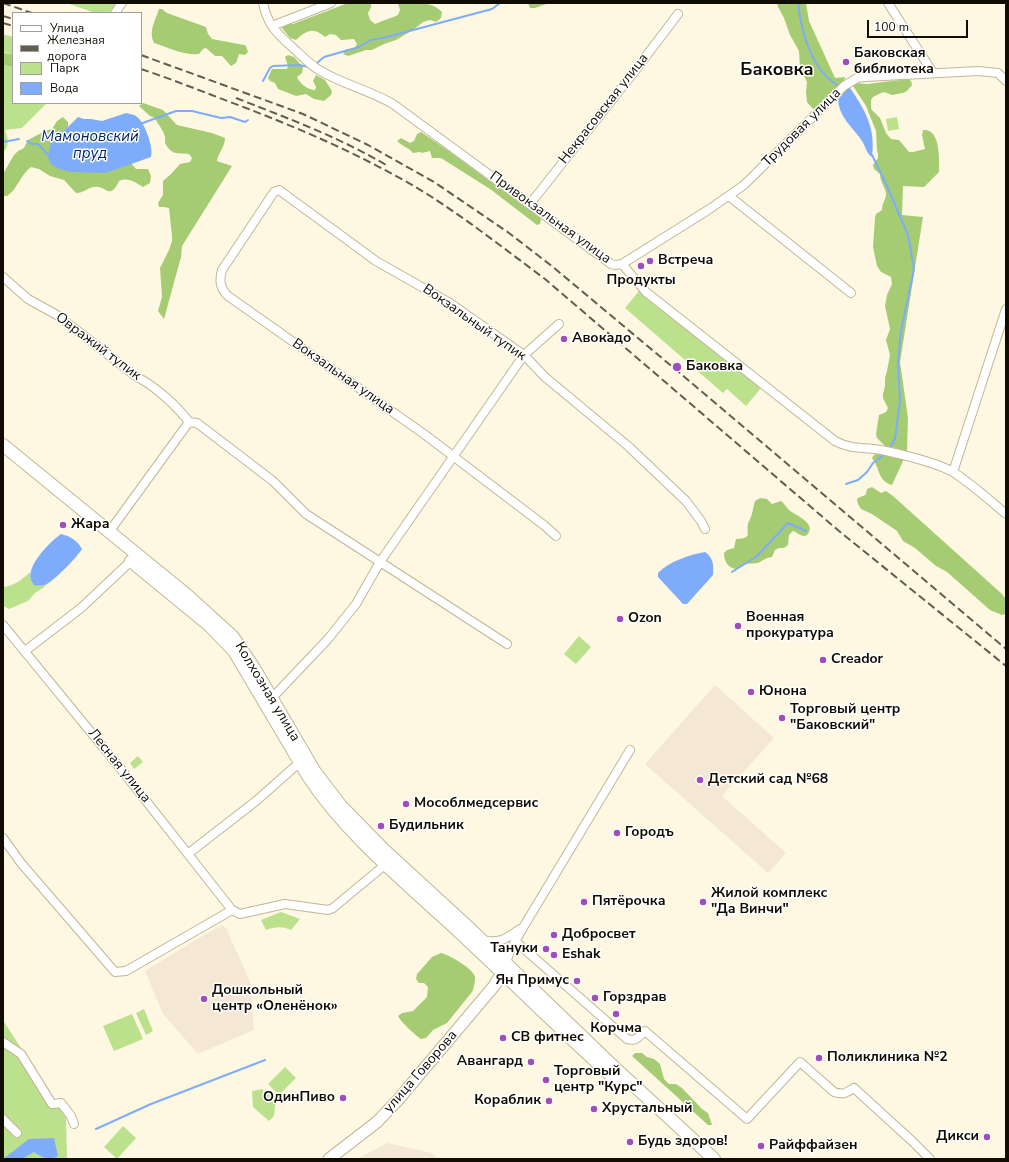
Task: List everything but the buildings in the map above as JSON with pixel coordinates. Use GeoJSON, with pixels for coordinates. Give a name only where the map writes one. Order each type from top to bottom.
{"type":"FeatureCollection","features":[{"type":"Feature","properties":{"kind":"main road","name":"Колхозная улица"},"geometry":{"type":"LineString","coordinates":[[3,445],[193,600],[233,637],[249,659],[315,772],[341,806],[384,850],[481,940],[504,968]]}},
{"type":"Feature","properties":{"kind":"main road","name":"Колхозная улица"},"geometry":{"type":"LineString","coordinates":[[3,454],[209,626],[234,652],[299,763],[316,789],[334,811],[386,864],[504,968]]}},
{"type":"Feature","properties":{"kind":"main road","name":"улица Говорова"},"geometry":{"type":"LineString","coordinates":[[329,1159],[369,1129],[397,1101],[494,986],[504,968]]}},
{"type":"Feature","properties":{"kind":"main road"},"geometry":{"type":"LineString","coordinates":[[504,968],[616,1080],[702,1159]]}},
{"type":"Feature","properties":{"kind":"main road"},"geometry":{"type":"LineString","coordinates":[[504,968],[714,1159]]}},
{"type":"Feature","properties":{"kind":"street"},"geometry":{"type":"LineString","coordinates":[[116,12],[122,3]]}},
{"type":"Feature","properties":{"kind":"street","name":"Привокзальная улица"},"geometry":{"type":"LineString","coordinates":[[263,3],[267,19],[279,35],[319,70],[337,79],[378,95],[611,264],[622,264],[646,292],[824,433],[842,445],[857,449],[884,450],[912,457],[953,472],[1006,514]]}},
{"type":"Feature","properties":{"kind":"street"},"geometry":{"type":"LineString","coordinates":[[272,26],[331,3]]}},
{"type":"Feature","properties":{"kind":"street"},"geometry":{"type":"LineString","coordinates":[[888,3],[933,73]]}},
{"type":"Feature","properties":{"kind":"street","name":"Некрасовская улица"},"geometry":{"type":"LineString","coordinates":[[530,204],[678,14]]}},
{"type":"Feature","properties":{"kind":"street","name":"Трудовая улица"},"geometry":{"type":"LineString","coordinates":[[622,264],[744,185],[849,82],[857,78],[989,71],[998,73],[1006,81]]}},
{"type":"Feature","properties":{"kind":"street","name":"Вокзальный тупик"},"geometry":{"type":"LineString","coordinates":[[277,190],[376,261],[450,303],[524,355],[545,377],[628,446],[686,501],[705,529]]}},
{"type":"Feature","properties":{"kind":"street","name":"Вокзальная улица"},"geometry":{"type":"LineString","coordinates":[[277,190],[274,192],[222,270],[220,284],[223,292],[453,456],[556,536]]}},
{"type":"Feature","properties":{"kind":"street"},"geometry":{"type":"LineString","coordinates":[[729,196],[851,293]]}},
{"type":"Feature","properties":{"kind":"street","name":"Овражий тупик"},"geometry":{"type":"LineString","coordinates":[[3,277],[28,298],[57,315],[144,381],[180,410],[189,422]]}},
{"type":"Feature","properties":{"kind":"street"},"geometry":{"type":"LineString","coordinates":[[953,472],[1006,309]]}},
{"type":"Feature","properties":{"kind":"street"},"geometry":{"type":"LineString","coordinates":[[272,698],[328,639],[356,604],[380,562],[524,355],[559,324]]}},
{"type":"Feature","properties":{"kind":"street"},"geometry":{"type":"LineString","coordinates":[[109,532],[189,422],[198,424],[273,481],[282,489],[296,506],[306,514],[507,644]]}},
{"type":"Feature","properties":{"kind":"street"},"geometry":{"type":"LineString","coordinates":[[25,651],[81,608],[131,561]]}},
{"type":"Feature","properties":{"kind":"street","name":"Лесная улица"},"geometry":{"type":"LineString","coordinates":[[3,625],[188,853],[232,910]]}},
{"type":"Feature","properties":{"kind":"street"},"geometry":{"type":"LineString","coordinates":[[504,968],[515,941],[630,750]]}},
{"type":"Feature","properties":{"kind":"street"},"geometry":{"type":"LineString","coordinates":[[188,853],[256,801],[299,763]]}},
{"type":"Feature","properties":{"kind":"street"},"geometry":{"type":"LineString","coordinates":[[3,838],[21,863],[115,972],[126,971],[232,910],[240,914],[285,904],[328,910],[333,908],[386,864]]}},
{"type":"Feature","properties":{"kind":"street"},"geometry":{"type":"LineString","coordinates":[[481,940],[491,942],[502,940],[513,935],[524,926]]}},
{"type":"Feature","properties":{"kind":"street"},"geometry":{"type":"LineString","coordinates":[[515,941],[626,1039],[632,1041],[637,1039],[645,1031],[747,1119],[800,1062],[834,1092],[840,1094],[846,1093],[854,1088],[930,1159]]}},
{"type":"Feature","properties":{"kind":"street"},"geometry":{"type":"LineString","coordinates":[[3,1042],[7,1043],[21,1054],[52,1104],[60,1103],[72,1116],[74,1124]]}},
{"type":"Feature","properties":{"kind":"street"},"geometry":{"type":"LineString","coordinates":[[3,1119],[17,1133]]}},
{"type":"Feature","properties":{"kind":"shaded area","name":"Детский сад №68"},"geometry":{"type":"Polygon","coordinates":[[[715,685],[774,738],[722,796],[786,853],[768,873],[645,764],[715,685]]]}},
{"type":"Feature","properties":{"kind":"shaded area","name":"Дошкольный центр «Оленёнок»"},"geometry":{"type":"Polygon","coordinates":[[[222,925],[226,928],[251,984],[254,1030],[198,1054],[163,1014],[145,971],[222,925]]]}},
{"type":"Feature","properties":{"kind":"shaded area"},"geometry":{"type":"Polygon","coordinates":[[[387,1143],[432,1153],[438,1159],[357,1159],[387,1143]]]}},
{"type":"Feature","properties":{"kind":"green space"},"geometry":{"type":"Polygon","coordinates":[[[67,3],[116,3],[111,12],[92,12],[67,3]]]}},
{"type":"Feature","properties":{"kind":"green space"},"geometry":{"type":"Polygon","coordinates":[[[348,3],[371,3],[368,13],[370,20],[375,24],[398,15],[400,10],[398,3],[427,4],[438,8],[442,12],[441,18],[436,22],[430,20],[423,22],[396,40],[372,50],[366,50],[348,56],[343,54],[347,49],[354,49],[357,44],[354,39],[341,40],[336,35],[330,34],[325,37],[317,32],[310,31],[303,34],[296,40],[290,38],[282,28],[287,24],[293,24],[348,3]]]}},
{"type":"Feature","properties":{"kind":"green space"},"geometry":{"type":"Polygon","coordinates":[[[528,3],[549,3],[535,8],[530,8],[528,3]]]}},
{"type":"Feature","properties":{"kind":"green space"},"geometry":{"type":"Polygon","coordinates":[[[777,3],[806,3],[809,21],[835,78],[845,77],[841,86],[837,90],[813,109],[807,102],[807,82],[800,68],[799,51],[790,35],[777,3]]]}},
{"type":"Feature","properties":{"kind":"green space"},"geometry":{"type":"Polygon","coordinates":[[[159,9],[206,27],[208,34],[212,39],[244,45],[246,46],[248,52],[245,55],[239,54],[236,63],[231,66],[222,56],[215,56],[206,48],[199,54],[188,54],[154,43],[152,39],[152,31],[159,9]]]}},
{"type":"Feature","properties":{"kind":"green space"},"geometry":{"type":"Polygon","coordinates":[[[3,34],[12,37],[12,54],[3,52],[3,34]]]}},
{"type":"Feature","properties":{"kind":"green space"},"geometry":{"type":"Polygon","coordinates":[[[3,53],[12,54],[12,67],[3,65],[3,53]]]}},
{"type":"Feature","properties":{"kind":"green space"},"geometry":{"type":"Polygon","coordinates":[[[288,55],[294,57],[303,67],[302,73],[297,77],[302,84],[315,90],[316,87],[313,81],[316,75],[325,80],[332,91],[331,95],[324,101],[314,99],[306,94],[296,96],[278,89],[275,83],[270,81],[268,78],[272,69],[287,69],[288,66],[285,57],[288,55]]]}},
{"type":"Feature","properties":{"kind":"green space"},"geometry":{"type":"Polygon","coordinates":[[[3,65],[12,67],[12,104],[46,104],[22,128],[5,130],[8,142],[3,153],[3,65]]]}},
{"type":"Feature","properties":{"kind":"green space"},"geometry":{"type":"Polygon","coordinates":[[[908,79],[911,81],[912,85],[907,91],[892,95],[884,92],[873,97],[871,100],[871,109],[880,118],[886,133],[891,139],[899,140],[909,152],[913,152],[925,149],[922,135],[923,130],[929,131],[936,139],[939,153],[939,172],[924,187],[903,186],[902,215],[923,217],[900,362],[908,418],[907,452],[903,452],[896,448],[885,446],[877,438],[876,434],[879,415],[886,412],[888,408],[883,398],[885,378],[890,355],[886,340],[890,329],[885,306],[887,295],[892,284],[891,277],[881,272],[877,266],[873,247],[875,218],[876,214],[882,210],[886,194],[880,174],[874,169],[873,165],[878,158],[876,131],[866,106],[853,86],[855,83],[867,84],[908,79]]]}},
{"type":"Feature","properties":{"kind":"green space"},"geometry":{"type":"Polygon","coordinates":[[[142,104],[163,110],[177,125],[212,133],[225,138],[217,161],[232,166],[182,246],[181,257],[164,319],[158,311],[162,297],[160,268],[169,250],[172,236],[169,208],[159,207],[158,203],[163,195],[163,181],[180,164],[190,162],[192,158],[189,154],[175,153],[170,150],[165,143],[164,133],[155,118],[150,116],[139,106],[142,104]]]}},
{"type":"Feature","properties":{"kind":"green space"},"geometry":{"type":"Polygon","coordinates":[[[63,117],[68,122],[68,127],[59,134],[106,173],[131,163],[136,169],[148,169],[151,176],[150,183],[143,187],[131,181],[122,180],[119,181],[113,190],[110,191],[98,187],[76,193],[64,180],[50,176],[39,169],[31,167],[27,170],[11,193],[7,196],[3,196],[3,174],[14,155],[24,148],[28,140],[52,129],[57,121],[63,117]]]}},
{"type":"Feature","properties":{"kind":"green space"},"geometry":{"type":"Polygon","coordinates":[[[897,117],[899,129],[888,131],[886,119],[897,117]]]}},
{"type":"Feature","properties":{"kind":"green space"},"geometry":{"type":"Polygon","coordinates":[[[421,132],[539,217],[541,219],[540,224],[537,225],[490,189],[441,158],[432,158],[430,151],[413,153],[397,141],[401,138],[410,143],[414,141],[417,134],[421,132]]]}},
{"type":"Feature","properties":{"kind":"green space"},"geometry":{"type":"Polygon","coordinates":[[[639,291],[761,388],[746,406],[727,389],[723,393],[625,308],[639,291]]]}},
{"type":"Feature","properties":{"kind":"green space"},"geometry":{"type":"Polygon","coordinates":[[[877,453],[903,458],[892,485],[887,483],[881,477],[872,458],[877,453]]]}},
{"type":"Feature","properties":{"kind":"green space"},"geometry":{"type":"Polygon","coordinates":[[[872,487],[881,493],[886,491],[893,496],[1002,594],[1006,599],[1006,614],[1002,615],[990,610],[947,572],[936,566],[915,548],[903,541],[897,531],[872,514],[861,509],[857,499],[865,495],[867,489],[872,487]]]}},
{"type":"Feature","properties":{"kind":"green space"},"geometry":{"type":"Polygon","coordinates":[[[760,498],[767,499],[772,504],[781,501],[789,510],[809,525],[809,532],[804,536],[793,531],[789,535],[788,545],[784,548],[775,550],[772,557],[758,563],[746,564],[734,569],[726,562],[724,553],[727,550],[734,548],[736,539],[747,537],[748,523],[755,501],[760,498]]]}},
{"type":"Feature","properties":{"kind":"green space"},"geometry":{"type":"Polygon","coordinates":[[[30,572],[31,580],[39,586],[47,584],[35,593],[28,601],[9,609],[3,606],[3,587],[18,582],[30,572]]]}},
{"type":"Feature","properties":{"kind":"green space"},"geometry":{"type":"Polygon","coordinates":[[[579,636],[591,647],[576,664],[564,654],[579,636]]]}},
{"type":"Feature","properties":{"kind":"green space"},"geometry":{"type":"Polygon","coordinates":[[[138,756],[143,762],[134,769],[130,763],[138,756]]]}},
{"type":"Feature","properties":{"kind":"green space"},"geometry":{"type":"Polygon","coordinates":[[[281,912],[300,919],[291,930],[278,927],[266,930],[261,920],[281,912]]]}},
{"type":"Feature","properties":{"kind":"green space"},"geometry":{"type":"Polygon","coordinates":[[[441,953],[455,959],[473,973],[475,977],[474,987],[472,992],[447,1023],[433,1030],[426,1038],[421,1039],[402,1022],[398,1016],[402,1013],[413,1011],[427,997],[428,987],[424,983],[419,983],[416,979],[417,974],[432,957],[441,953]]]}},
{"type":"Feature","properties":{"kind":"green space"},"geometry":{"type":"Polygon","coordinates":[[[144,1009],[153,1031],[146,1035],[136,1013],[144,1009]]]}},
{"type":"Feature","properties":{"kind":"green space"},"geometry":{"type":"Polygon","coordinates":[[[132,1014],[143,1039],[114,1051],[103,1026],[132,1014]]]}},
{"type":"Feature","properties":{"kind":"green space"},"geometry":{"type":"Polygon","coordinates":[[[3,1020],[66,1118],[67,1159],[3,1159],[3,1020]]]}},
{"type":"Feature","properties":{"kind":"green space"},"geometry":{"type":"Polygon","coordinates":[[[635,1053],[642,1053],[660,1064],[664,1079],[669,1084],[676,1084],[682,1088],[702,1109],[708,1113],[712,1125],[708,1125],[632,1056],[635,1053]]]}},
{"type":"Feature","properties":{"kind":"green space"},"geometry":{"type":"Polygon","coordinates":[[[285,1067],[296,1078],[279,1095],[268,1084],[285,1067]]]}},
{"type":"Feature","properties":{"kind":"green space"},"geometry":{"type":"Polygon","coordinates":[[[263,1089],[263,1094],[271,1092],[276,1098],[274,1116],[269,1121],[253,1107],[252,1091],[263,1089]]]}},
{"type":"Feature","properties":{"kind":"green space"},"geometry":{"type":"Polygon","coordinates":[[[123,1126],[136,1138],[117,1159],[104,1147],[123,1126]]]}},
{"type":"Feature","properties":{"kind":"water"},"geometry":{"type":"Polygon","coordinates":[[[850,88],[865,112],[871,128],[873,147],[872,157],[867,152],[862,141],[846,121],[840,110],[838,97],[850,88]]]}},
{"type":"Feature","properties":{"kind":"water","name":"Мамоновский пруд"},"geometry":{"type":"Polygon","coordinates":[[[126,113],[136,116],[142,123],[150,141],[152,153],[151,157],[106,173],[70,172],[57,168],[50,163],[48,156],[51,142],[78,117],[102,121],[126,113]]]}},
{"type":"Feature","properties":{"kind":"water"},"geometry":{"type":"Polygon","coordinates":[[[61,534],[73,539],[82,549],[56,578],[44,585],[34,585],[30,574],[32,567],[40,554],[61,534]]]}},
{"type":"Feature","properties":{"kind":"water"},"geometry":{"type":"Polygon","coordinates":[[[705,552],[710,556],[713,575],[687,604],[683,604],[658,577],[658,573],[668,565],[680,559],[705,552]]]}},
{"type":"Feature","properties":{"kind":"water"},"geometry":{"type":"Polygon","coordinates":[[[54,1138],[58,1156],[54,1158],[46,1158],[34,1152],[22,1159],[3,1159],[29,1139],[54,1138]]]}},
{"type":"Feature","properties":{"kind":"waterway"},"geometry":{"type":"LineString","coordinates":[[317,63],[324,57],[359,47],[370,40],[383,38],[492,9],[500,3]]}},
{"type":"Feature","properties":{"kind":"waterway"},"geometry":{"type":"LineString","coordinates":[[798,3],[803,32],[814,59],[827,77],[840,87]]}},
{"type":"Feature","properties":{"kind":"waterway"},"geometry":{"type":"LineString","coordinates":[[263,81],[270,68],[273,66],[299,65],[309,67]]}},
{"type":"Feature","properties":{"kind":"waterway"},"geometry":{"type":"LineString","coordinates":[[140,124],[176,111],[192,111],[221,118],[230,117],[245,122],[248,120]]}},
{"type":"Feature","properties":{"kind":"waterway"},"geometry":{"type":"LineString","coordinates":[[3,142],[19,139]]}},
{"type":"Feature","properties":{"kind":"waterway"},"geometry":{"type":"LineString","coordinates":[[27,141],[32,144],[38,144],[49,156]]}},
{"type":"Feature","properties":{"kind":"waterway"},"geometry":{"type":"LineString","coordinates":[[872,155],[908,235],[914,269],[901,331],[898,363],[900,400],[895,439],[889,449]]}},
{"type":"Feature","properties":{"kind":"waterway"},"geometry":{"type":"LineString","coordinates":[[846,484],[858,480],[867,472],[873,463],[885,454]]}},
{"type":"Feature","properties":{"kind":"waterway"},"geometry":{"type":"LineString","coordinates":[[732,572],[757,556],[788,523],[806,531]]}},
{"type":"Feature","properties":{"kind":"waterway"},"geometry":{"type":"LineString","coordinates":[[96,1129],[151,1104],[265,1060]]}},
{"type":"Feature","properties":{"kind":"railway"},"geometry":{"type":"LineString","coordinates":[[3,3],[29,12]]}},
{"type":"Feature","properties":{"kind":"railway"},"geometry":{"type":"LineString","coordinates":[[3,16],[12,19]]}},
{"type":"Feature","properties":{"kind":"railway"},"geometry":{"type":"LineString","coordinates":[[3,23],[12,26]]}},
{"type":"Feature","properties":{"kind":"railway"},"geometry":{"type":"LineString","coordinates":[[142,55],[303,114],[368,145],[434,182],[509,233],[553,267],[675,369],[1006,649]]}},
{"type":"Feature","properties":{"kind":"railway"},"geometry":{"type":"LineString","coordinates":[[142,69],[269,117],[338,147],[405,181],[457,214],[545,279],[839,531],[1006,666]]}},
{"type":"Feature","properties":{"kind":"railway"},"geometry":{"type":"LineString","coordinates":[[236,98],[331,137],[386,165]]}},
{"type":"Feature","properties":{"kind":"place","name":"Баковская библиотека"},"geometry":{"type":"Point","coordinates":[846,62]}},
{"type":"Feature","properties":{"kind":"place","name":"Встреча"},"geometry":{"type":"Point","coordinates":[650,261]}},
{"type":"Feature","properties":{"kind":"place","name":"Продукты"},"geometry":{"type":"Point","coordinates":[641,266]}},
{"type":"Feature","properties":{"kind":"place","name":"Авокадо"},"geometry":{"type":"Point","coordinates":[564,339]}},
{"type":"Feature","properties":{"kind":"place","name":"Баковка"},"geometry":{"type":"Point","coordinates":[677,367]}},
{"type":"Feature","properties":{"kind":"place","name":"Жара"},"geometry":{"type":"Point","coordinates":[63,525]}},
{"type":"Feature","properties":{"kind":"place","name":"Ozon"},"geometry":{"type":"Point","coordinates":[620,619]}},
{"type":"Feature","properties":{"kind":"place","name":"Военная прокуратура"},"geometry":{"type":"Point","coordinates":[738,626]}},
{"type":"Feature","properties":{"kind":"place","name":"Creador"},"geometry":{"type":"Point","coordinates":[823,660]}},
{"type":"Feature","properties":{"kind":"place","name":"Юнона"},"geometry":{"type":"Point","coordinates":[751,692]}},
{"type":"Feature","properties":{"kind":"place","name":"Торговый центр \"Баковский\""},"geometry":{"type":"Point","coordinates":[782,718]}},
{"type":"Feature","properties":{"kind":"place","name":"Детский сад №68"},"geometry":{"type":"Point","coordinates":[700,780]}},
{"type":"Feature","properties":{"kind":"place","name":"Мособлмедсервис"},"geometry":{"type":"Point","coordinates":[406,804]}},
{"type":"Feature","properties":{"kind":"place","name":"Будильник"},"geometry":{"type":"Point","coordinates":[381,826]}},
{"type":"Feature","properties":{"kind":"place","name":"Городъ"},"geometry":{"type":"Point","coordinates":[617,833]}},
{"type":"Feature","properties":{"kind":"place","name":"Пятёрочка"},"geometry":{"type":"Point","coordinates":[584,902]}},
{"type":"Feature","properties":{"kind":"place","name":"Жилой комплекс \"Да Винчи\""},"geometry":{"type":"Point","coordinates":[703,902]}},
{"type":"Feature","properties":{"kind":"place","name":"Добросвет"},"geometry":{"type":"Point","coordinates":[554,935]}},
{"type":"Feature","properties":{"kind":"place","name":"Тануки"},"geometry":{"type":"Point","coordinates":[546,949]}},
{"type":"Feature","properties":{"kind":"place","name":"Eshak"},"geometry":{"type":"Point","coordinates":[554,955]}},
{"type":"Feature","properties":{"kind":"place","name":"Ян Примус"},"geometry":{"type":"Point","coordinates":[577,981]}},
{"type":"Feature","properties":{"kind":"place","name":"Горздрав"},"geometry":{"type":"Point","coordinates":[595,998]}},
{"type":"Feature","properties":{"kind":"place","name":"Дошкольный центр «Оленёнок»"},"geometry":{"type":"Point","coordinates":[204,999]}},
{"type":"Feature","properties":{"kind":"place","name":"Корчма"},"geometry":{"type":"Point","coordinates":[616,1014]}},
{"type":"Feature","properties":{"kind":"place","name":"СВ фитнес"},"geometry":{"type":"Point","coordinates":[503,1038]}},
{"type":"Feature","properties":{"kind":"place","name":"Поликлиника №2"},"geometry":{"type":"Point","coordinates":[819,1058]}},
{"type":"Feature","properties":{"kind":"place","name":"Авангард"},"geometry":{"type":"Point","coordinates":[531,1062]}},
{"type":"Feature","properties":{"kind":"place","name":"Торговый центр \"Курс\""},"geometry":{"type":"Point","coordinates":[546,1080]}},
{"type":"Feature","properties":{"kind":"place","name":"ОдинПиво"},"geometry":{"type":"Point","coordinates":[343,1098]}},
{"type":"Feature","properties":{"kind":"place","name":"Кораблик"},"geometry":{"type":"Point","coordinates":[549,1101]}},
{"type":"Feature","properties":{"kind":"place","name":"Хрустальный"},"geometry":{"type":"Point","coordinates":[594,1109]}},
{"type":"Feature","properties":{"kind":"place","name":"Дикси"},"geometry":{"type":"Point","coordinates":[987,1137]}},
{"type":"Feature","properties":{"kind":"place","name":"Будь здоров!"},"geometry":{"type":"Point","coordinates":[630,1142]}},
{"type":"Feature","properties":{"kind":"place","name":"Райффайзен"},"geometry":{"type":"Point","coordinates":[761,1146]}},
{"type":"Feature","properties":{"kind":"district","name":"Баковка"},"geometry":{"type":"Point","coordinates":[777,71]}}]}
